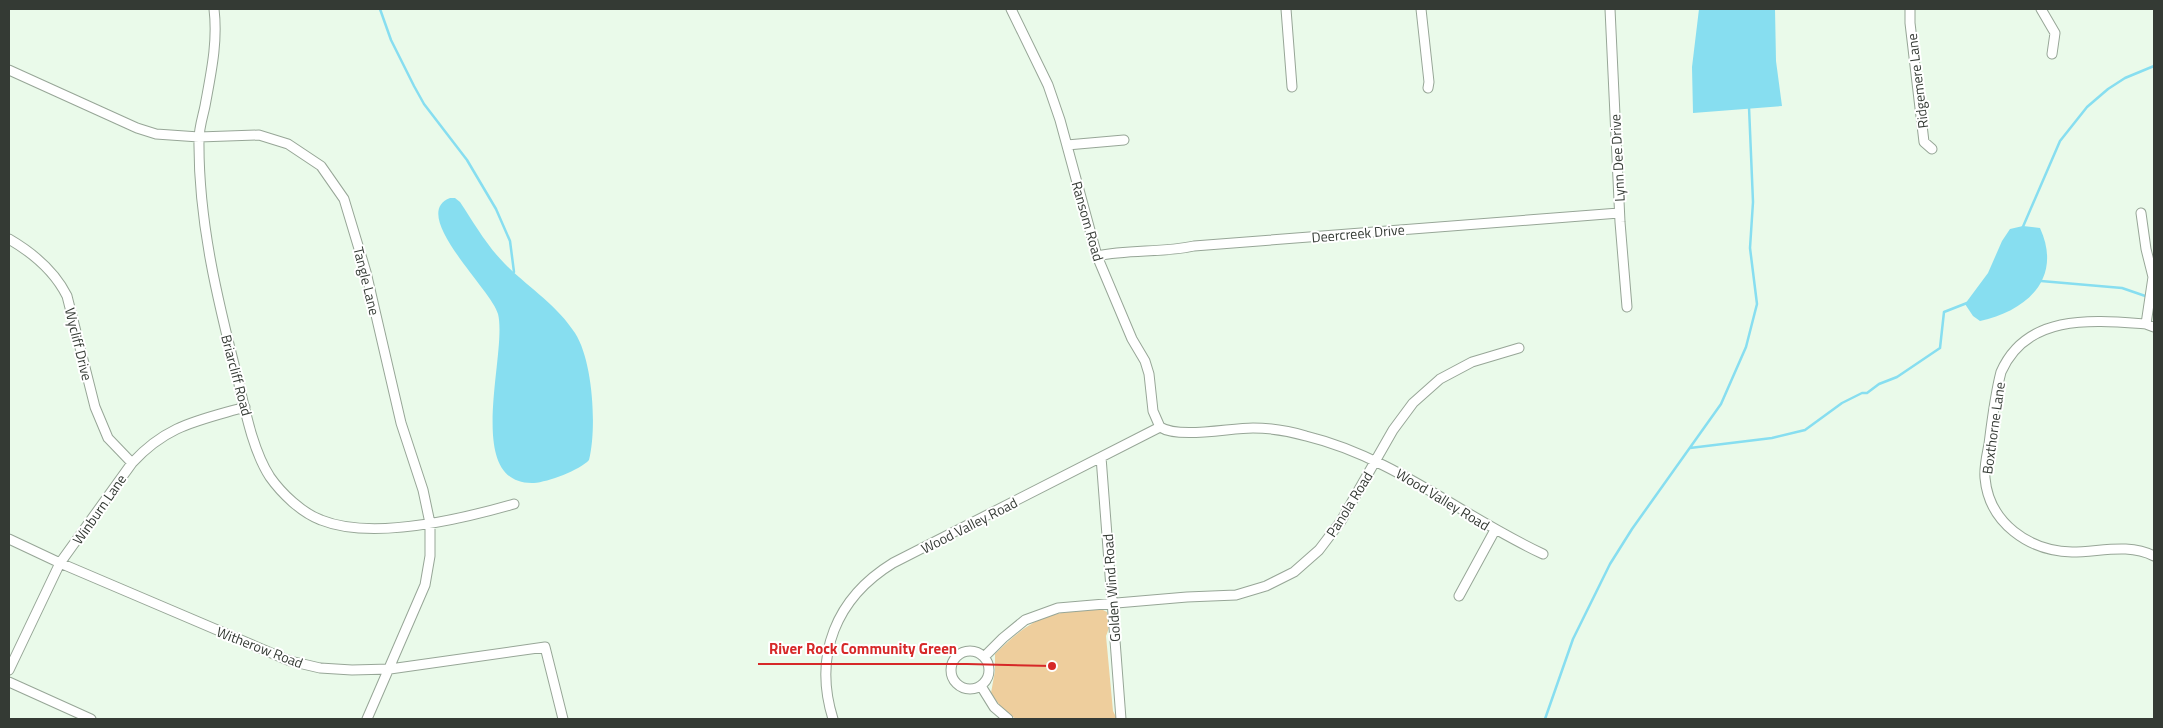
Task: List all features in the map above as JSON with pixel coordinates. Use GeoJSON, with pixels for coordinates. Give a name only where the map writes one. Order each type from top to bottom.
{"type":"FeatureCollection","features":[{"type":"Feature","properties":{"kind":"street","name":"Briarcliff Road"},"geometry":{"type":"LineString","coordinates":[[214,9],[216,43],[198,137],[204,214],[216,294],[245,407],[258,450],[271,477],[288,496],[312,516],[336,525],[355,528],[385,528],[430,523],[483,513],[514,504]]}},
{"type":"Feature","properties":{"kind":"street","name":"Ransom Road"},"geometry":{"type":"LineString","coordinates":[[1011,9],[1048,85],[1067,145],[1097,256],[1149,374],[1153,411],[1162,429]]}},
{"type":"Feature","properties":{"kind":"street"},"geometry":{"type":"LineString","coordinates":[[1286,9],[1292,87]]}},
{"type":"Feature","properties":{"kind":"street"},"geometry":{"type":"LineString","coordinates":[[1421,9],[1429,82],[1428,88]]}},
{"type":"Feature","properties":{"kind":"street","name":"Lynn Dee Drive"},"geometry":{"type":"LineString","coordinates":[[1610,9],[1619,213],[1627,307]]}},
{"type":"Feature","properties":{"kind":"street","name":"Ridgemere Lane"},"geometry":{"type":"LineString","coordinates":[[1910,9],[1924,142],[1932,149]]}},
{"type":"Feature","properties":{"kind":"street"},"geometry":{"type":"LineString","coordinates":[[2041,9],[2055,33],[2052,54]]}},
{"type":"Feature","properties":{"kind":"street","name":"Tangle Lane"},"geometry":{"type":"LineString","coordinates":[[9,70],[137,128],[156,134],[198,137],[259,135],[288,144],[321,166],[344,198],[366,272],[401,423],[423,490],[430,523],[430,556],[425,584],[367,719]]}},
{"type":"Feature","properties":{"kind":"street"},"geometry":{"type":"LineString","coordinates":[[1067,145],[1124,140]]}},
{"type":"Feature","properties":{"kind":"street","name":"Deercreek Drive"},"geometry":{"type":"LineString","coordinates":[[1097,256],[1134,251],[1169,251],[1194,246],[1619,213]]}},
{"type":"Feature","properties":{"kind":"street"},"geometry":{"type":"LineString","coordinates":[[2141,213],[2152,277],[2150,325]]}},
{"type":"Feature","properties":{"kind":"street","name":"Wycliff Drive"},"geometry":{"type":"LineString","coordinates":[[9,239],[30,252],[59,280],[67,296],[95,407],[108,438],[132,463]]}},
{"type":"Feature","properties":{"kind":"street","name":"Boxthorne Lane"},"geometry":{"type":"LineString","coordinates":[[2150,325],[2105,321],[2068,323],[2036,333],[2018,348],[2004,365],[1998,383],[1985,480],[1993,505],[2002,520],[2016,534],[2036,546],[2073,552],[2129,548],[2154,556]]}},
{"type":"Feature","properties":{"kind":"street","name":"Panola Road"},"geometry":{"type":"LineString","coordinates":[[984,657],[1025,620],[1058,608],[1236,595],[1266,586],[1294,572],[1319,550],[1341,521],[1393,430],[1413,403],[1440,379],[1472,362],[1519,348]]}},
{"type":"Feature","properties":{"kind":"street","name":"Winburn Lane"},"geometry":{"type":"LineString","coordinates":[[9,670],[60,563],[132,463],[145,448],[169,431],[245,407]]}},
{"type":"Feature","properties":{"kind":"street","name":"Wood Valley Road"},"geometry":{"type":"LineString","coordinates":[[833,719],[825,684],[825,666],[830,642],[837,622],[858,592],[876,574],[1101,457],[1162,429],[1180,433],[1253,428],[1288,432],[1340,446],[1376,460],[1495,530],[1543,554]]}},
{"type":"Feature","properties":{"kind":"street","name":"Golden Wind Road"},"geometry":{"type":"LineString","coordinates":[[1101,457],[1121,719]]}},
{"type":"Feature","properties":{"kind":"street"},"geometry":{"type":"LineString","coordinates":[[1459,596],[1495,530]]}},
{"type":"Feature","properties":{"kind":"street","name":"Witherow Road"},"geometry":{"type":"LineString","coordinates":[[9,539],[60,563],[290,661],[320,668],[352,670],[390,669],[544,648],[563,719]]}},
{"type":"Feature","properties":{"kind":"street"},"geometry":{"type":"LineString","coordinates":[[973,651],[984,657],[989,664],[990,672],[987,680],[981,686],[973,689],[960,687],[952,677],[954,660],[964,652],[973,651]]}},
{"type":"Feature","properties":{"kind":"street"},"geometry":{"type":"LineString","coordinates":[[9,682],[91,719]]}},
{"type":"Feature","properties":{"kind":"street"},"geometry":{"type":"LineString","coordinates":[[981,686],[994,707],[1008,719]]}},
{"type":"Feature","properties":{"kind":"shaded area"},"geometry":{"type":"Polygon","coordinates":[[[1101,609],[1107,612],[1109,618],[1106,636],[1113,711],[1117,719],[1016,719],[1003,710],[991,693],[995,671],[995,654],[1021,631],[1043,618],[1068,612],[1101,609]]]}},
{"type":"Feature","properties":{"kind":"water"},"geometry":{"type":"Polygon","coordinates":[[[1699,9],[1775,9],[1776,61],[1782,106],[1693,113],[1692,67],[1699,9]]]}},
{"type":"Feature","properties":{"kind":"water"},"geometry":{"type":"Polygon","coordinates":[[[450,198],[455,198],[460,202],[498,257],[560,314],[575,333],[581,345],[586,360],[592,395],[593,431],[589,460],[579,468],[563,475],[534,483],[512,478],[499,463],[494,441],[493,414],[499,333],[498,314],[445,235],[439,220],[440,207],[450,198]]]}},
{"type":"Feature","properties":{"kind":"water"},"geometry":{"type":"Polygon","coordinates":[[[2023,226],[2040,228],[2046,246],[2047,262],[2044,277],[2036,290],[2026,300],[1997,316],[1980,321],[1973,316],[1965,304],[1988,273],[2002,241],[2010,229],[2023,226]]]}},
{"type":"Feature","properties":{"kind":"waterway"},"geometry":{"type":"LineString","coordinates":[[380,9],[391,40],[424,104],[467,160],[496,209],[510,241],[514,272]]}},
{"type":"Feature","properties":{"kind":"waterway"},"geometry":{"type":"LineString","coordinates":[[2022,229],[2060,141],[2087,107],[2108,89],[2125,78],[2154,66]]}},
{"type":"Feature","properties":{"kind":"waterway"},"geometry":{"type":"LineString","coordinates":[[1545,719],[1573,639],[1610,564],[1632,529],[1721,404],[1746,347],[1757,304],[1750,248],[1753,202],[1749,107]]}},
{"type":"Feature","properties":{"kind":"waterway"},"geometry":{"type":"LineString","coordinates":[[2041,281],[2122,288],[2154,299]]}},
{"type":"Feature","properties":{"kind":"waterway"},"geometry":{"type":"LineString","coordinates":[[1690,448],[1772,438],[1805,430],[1842,403],[1862,393],[1867,393],[1879,384],[1897,377],[1940,348],[1944,312],[1967,303]]}},
{"type":"Feature","properties":{"kind":"place","name":"River Rock Community Green"},"geometry":{"type":"Point","coordinates":[1052,666]}}]}
